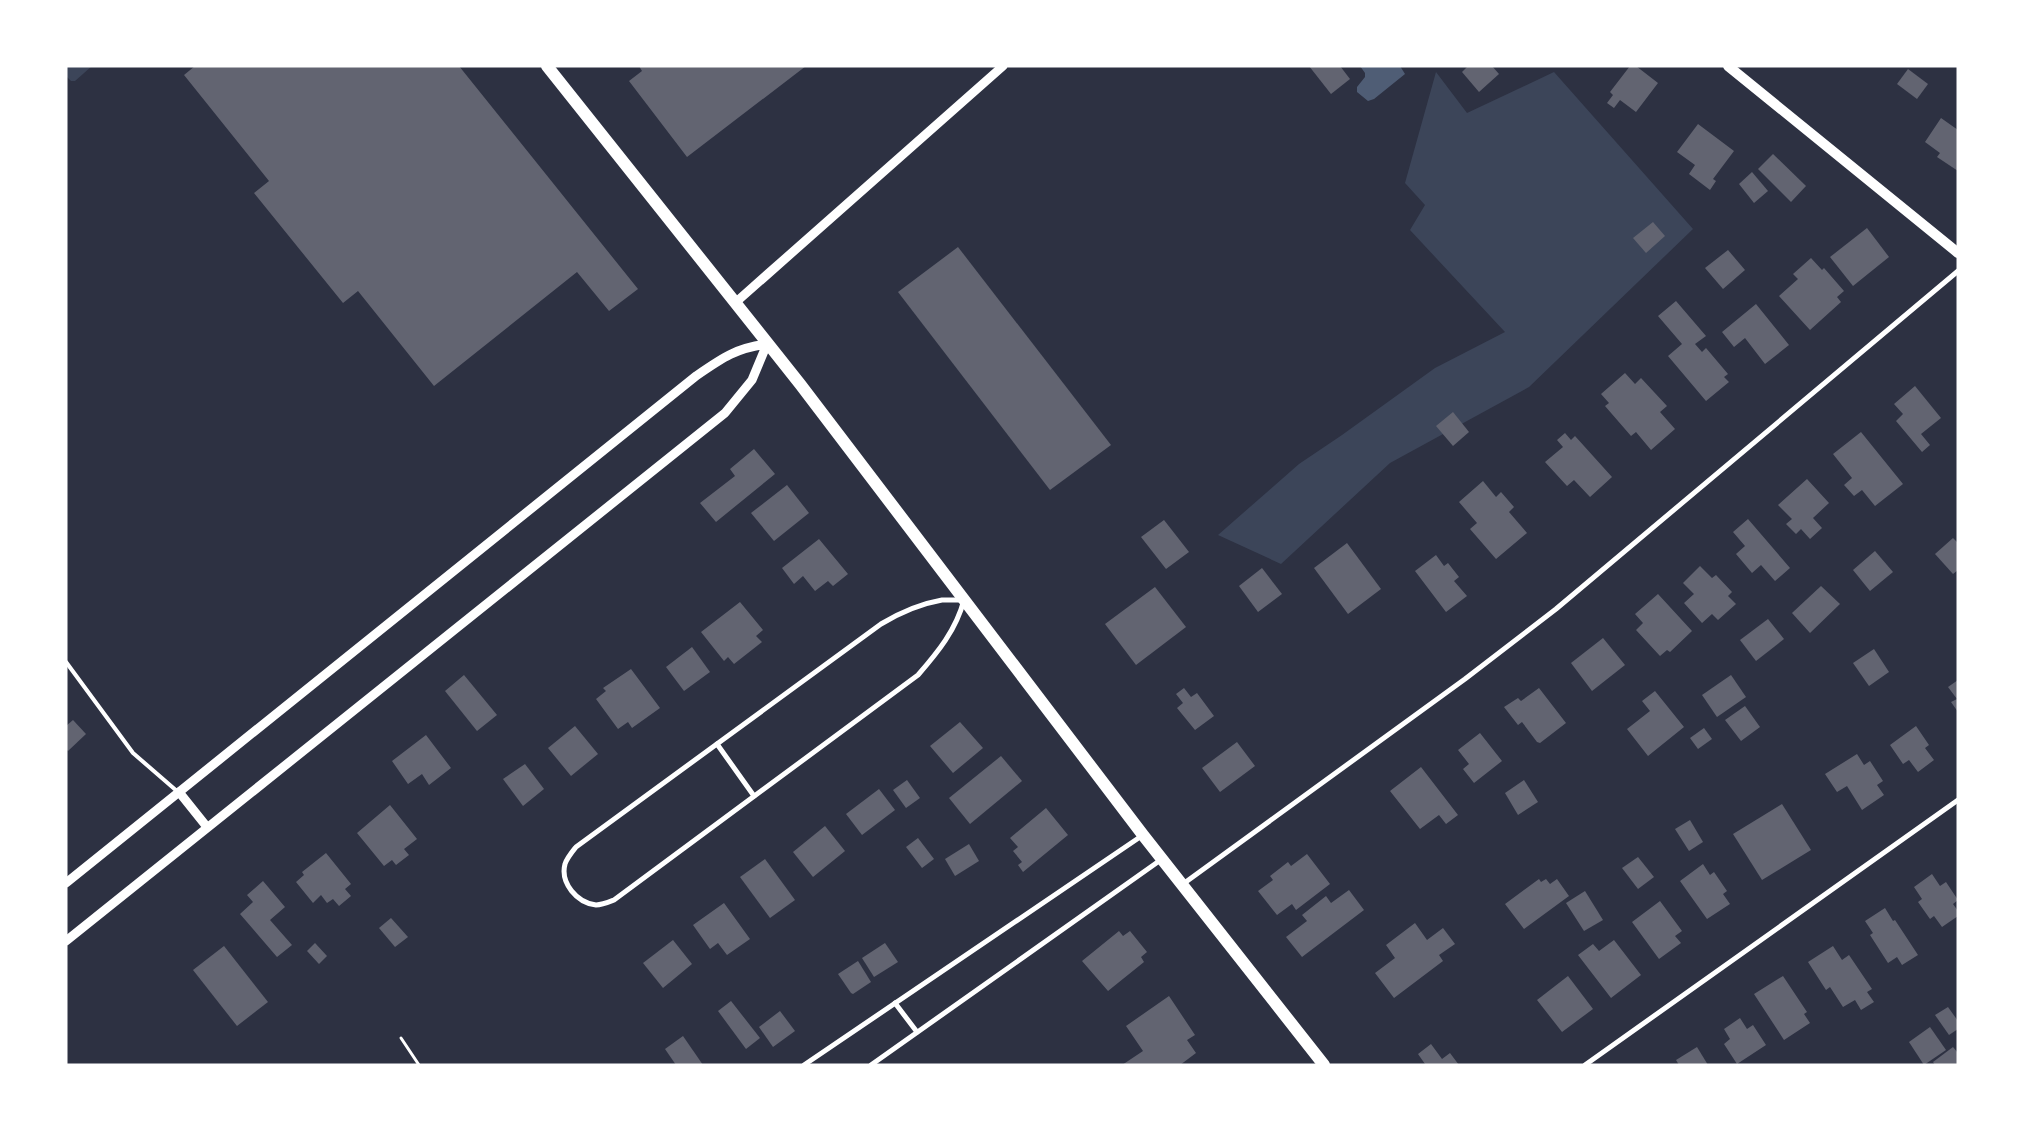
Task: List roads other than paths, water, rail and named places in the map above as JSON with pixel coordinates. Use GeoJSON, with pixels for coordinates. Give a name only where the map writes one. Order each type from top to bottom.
{"type":"FeatureCollection","features":[{"type":"Feature","properties":{"kind":"main road"},"geometry":{"type":"LineString","coordinates":[[547,66],[767,344],[1143,835],[1324,1065]]}},
{"type":"Feature","properties":{"kind":"main road"},"geometry":{"type":"LineString","coordinates":[[1728,66],[1958,253]]}},
{"type":"Feature","properties":{"kind":"street"},"geometry":{"type":"LineString","coordinates":[[735,303],[1003,66]]}},
{"type":"Feature","properties":{"kind":"street"},"geometry":{"type":"LineString","coordinates":[[1183,884],[1465,679],[1556,609],[1958,271]]}},
{"type":"Feature","properties":{"kind":"street"},"geometry":{"type":"LineString","coordinates":[[66,883],[696,376],[729,354],[747,347],[767,344]]}},
{"type":"Feature","properties":{"kind":"street"},"geometry":{"type":"LineString","coordinates":[[66,941],[725,413],[752,380],[767,344]]}},
{"type":"Feature","properties":{"kind":"street"},"geometry":{"type":"LineString","coordinates":[[942,600],[964,600],[960,616],[953,631],[918,675],[614,900],[598,905],[583,903],[573,893],[564,878],[565,863],[576,847],[881,624],[903,611],[922,603],[942,600]]}},
{"type":"Feature","properties":{"kind":"street"},"geometry":{"type":"LineString","coordinates":[[717,744],[754,796]]}},
{"type":"Feature","properties":{"kind":"street"},"geometry":{"type":"LineString","coordinates":[[178,792],[208,827]]}},
{"type":"Feature","properties":{"kind":"street"},"geometry":{"type":"LineString","coordinates":[[1585,1065],[1958,800]]}},
{"type":"Feature","properties":{"kind":"street"},"geometry":{"type":"LineString","coordinates":[[804,1065],[1143,835]]}},
{"type":"Feature","properties":{"kind":"street"},"geometry":{"type":"LineString","coordinates":[[871,1065],[1163,858]]}},
{"type":"Feature","properties":{"kind":"street"},"geometry":{"type":"LineString","coordinates":[[895,1003],[918,1032]]}},
{"type":"Feature","properties":{"kind":"lane"},"geometry":{"type":"LineString","coordinates":[[66,662],[133,753],[178,792]]}}]}
